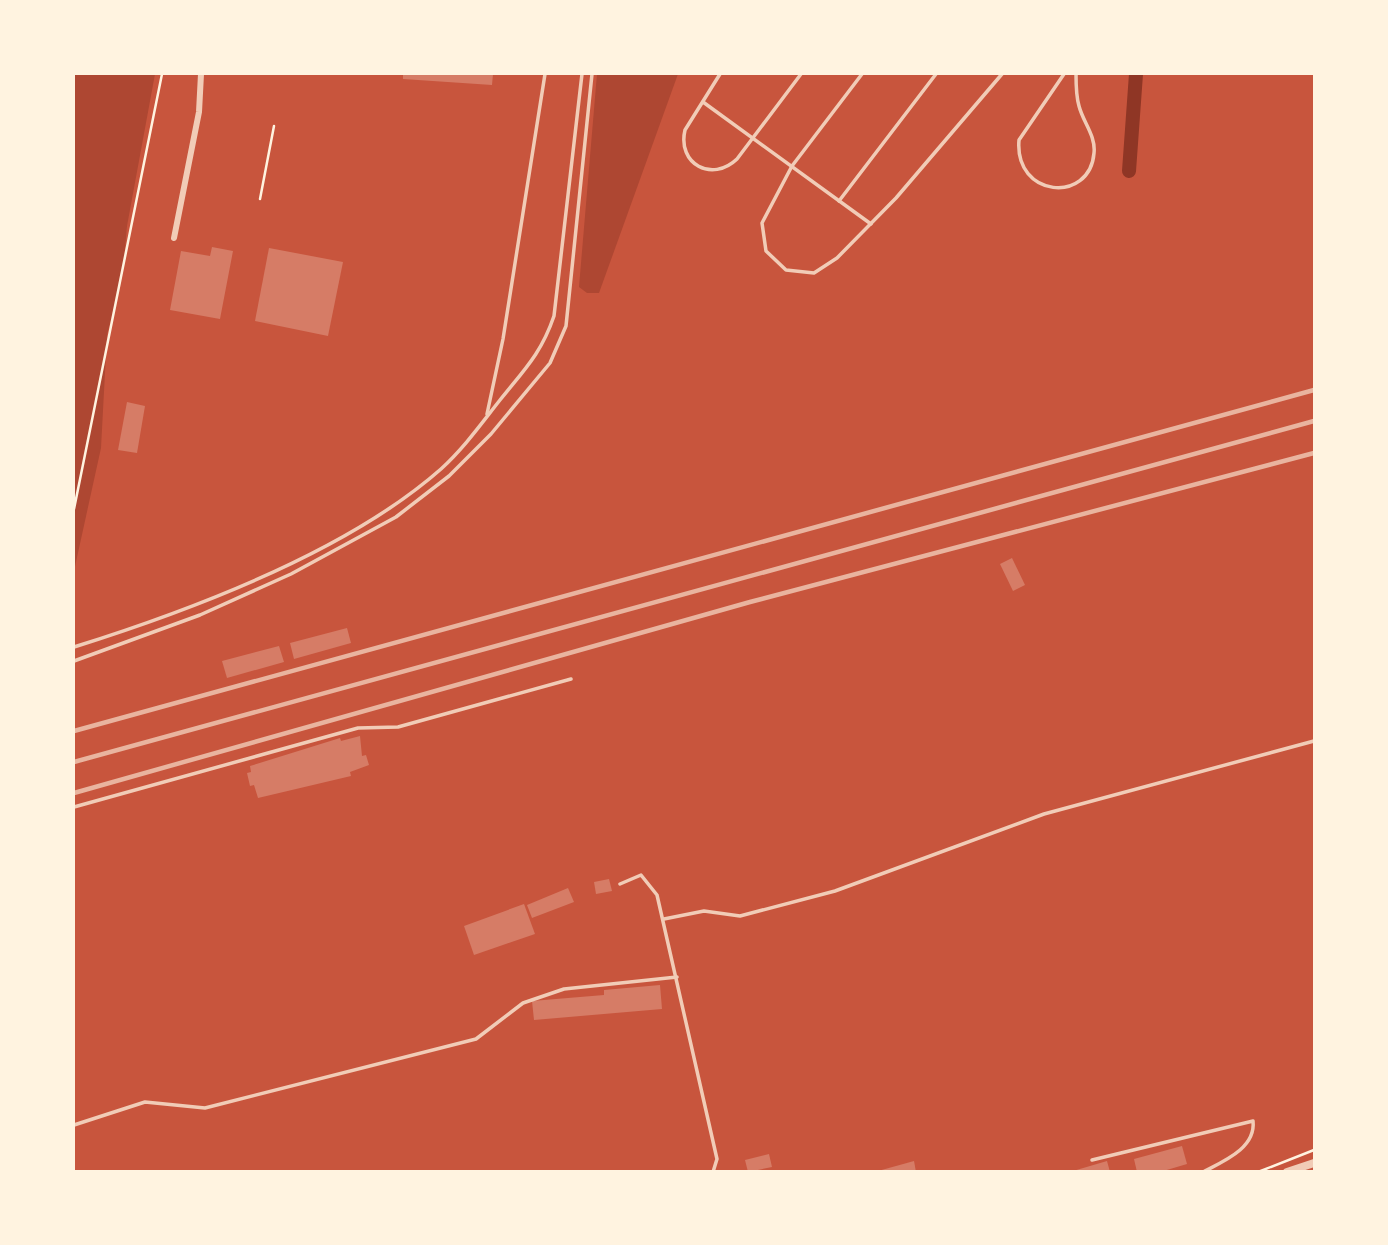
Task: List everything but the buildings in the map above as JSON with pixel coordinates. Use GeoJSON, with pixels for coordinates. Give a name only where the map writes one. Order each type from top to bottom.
{"type":"FeatureCollection","features":[{"type":"Feature","properties":{"kind":"street"},"geometry":{"type":"LineString","coordinates":[[174,238],[199,112],[201,74]]}},
{"type":"Feature","properties":{"kind":"street"},"geometry":{"type":"LineString","coordinates":[[1287,1171],[1314,1163]]}},
{"type":"Feature","properties":{"kind":"lane"},"geometry":{"type":"LineString","coordinates":[[485,419],[503,339],[545,74]]}},
{"type":"Feature","properties":{"kind":"lane"},"geometry":{"type":"LineString","coordinates":[[74,647],[210,597],[351,532],[422,485],[463,448],[539,353],[554,316],[582,74]]}},
{"type":"Feature","properties":{"kind":"lane"},"geometry":{"type":"LineString","coordinates":[[74,661],[200,615],[358,539],[396,517],[449,476],[491,434],[550,363],[566,326],[592,74]]}},
{"type":"Feature","properties":{"kind":"lane"},"geometry":{"type":"LineString","coordinates":[[720,74],[683,139],[684,148],[694,164],[711,171],[720,170],[737,159],[801,74]]}},
{"type":"Feature","properties":{"kind":"lane"},"geometry":{"type":"LineString","coordinates":[[862,74],[792,166],[762,223],[764,244],[774,262],[786,271],[814,273],[827,267],[871,224],[1002,74]]}},
{"type":"Feature","properties":{"kind":"lane"},"geometry":{"type":"LineString","coordinates":[[839,201],[936,74]]}},
{"type":"Feature","properties":{"kind":"lane"},"geometry":{"type":"LineString","coordinates":[[1064,74],[1019,140],[1018,153],[1026,173],[1041,185],[1051,188],[1078,181],[1092,162],[1094,142],[1079,108],[1076,74]]}},
{"type":"Feature","properties":{"kind":"lane"},"geometry":{"type":"LineString","coordinates":[[703,102],[871,224]]}},
{"type":"Feature","properties":{"kind":"lane"},"geometry":{"type":"LineString","coordinates":[[74,807],[358,728],[398,727],[571,679]]}},
{"type":"Feature","properties":{"kind":"lane"},"geometry":{"type":"LineString","coordinates":[[664,919],[704,911],[740,916],[823,895],[1044,814],[1314,741]]}},
{"type":"Feature","properties":{"kind":"lane"},"geometry":{"type":"LineString","coordinates":[[620,884],[641,875],[657,895],[717,1159],[713,1171]]}},
{"type":"Feature","properties":{"kind":"lane"},"geometry":{"type":"LineString","coordinates":[[74,1125],[145,1102],[205,1108],[476,1039],[523,1003],[564,989],[677,977]]}},
{"type":"Feature","properties":{"kind":"lane"},"geometry":{"type":"LineString","coordinates":[[1092,1160],[1253,1121],[1252,1136],[1246,1144],[1203,1171]]}},
{"type":"Feature","properties":{"kind":"path"},"geometry":{"type":"LineString","coordinates":[[74,509],[162,74]]}},
{"type":"Feature","properties":{"kind":"path"},"geometry":{"type":"LineString","coordinates":[[260,199],[274,127]]}},
{"type":"Feature","properties":{"kind":"shaded area"},"geometry":{"type":"Polygon","coordinates":[[[74,74],[155,74],[127,226],[123,271],[107,335],[101,448],[74,571],[74,74]]]}},
{"type":"Feature","properties":{"kind":"shaded area"},"geometry":{"type":"Polygon","coordinates":[[[597,74],[678,74],[599,293],[587,293],[579,287],[597,74]]]}},
{"type":"Feature","properties":{"kind":"waterway"},"geometry":{"type":"LineString","coordinates":[[1129,171],[1136,74]]}},
{"type":"Feature","properties":{"kind":"railway"},"geometry":{"type":"LineString","coordinates":[[74,731],[1314,390]]}},
{"type":"Feature","properties":{"kind":"railway"},"geometry":{"type":"LineString","coordinates":[[74,762],[1314,421]]}},
{"type":"Feature","properties":{"kind":"railway"},"geometry":{"type":"LineString","coordinates":[[74,793],[750,602],[1314,453]]}}]}
